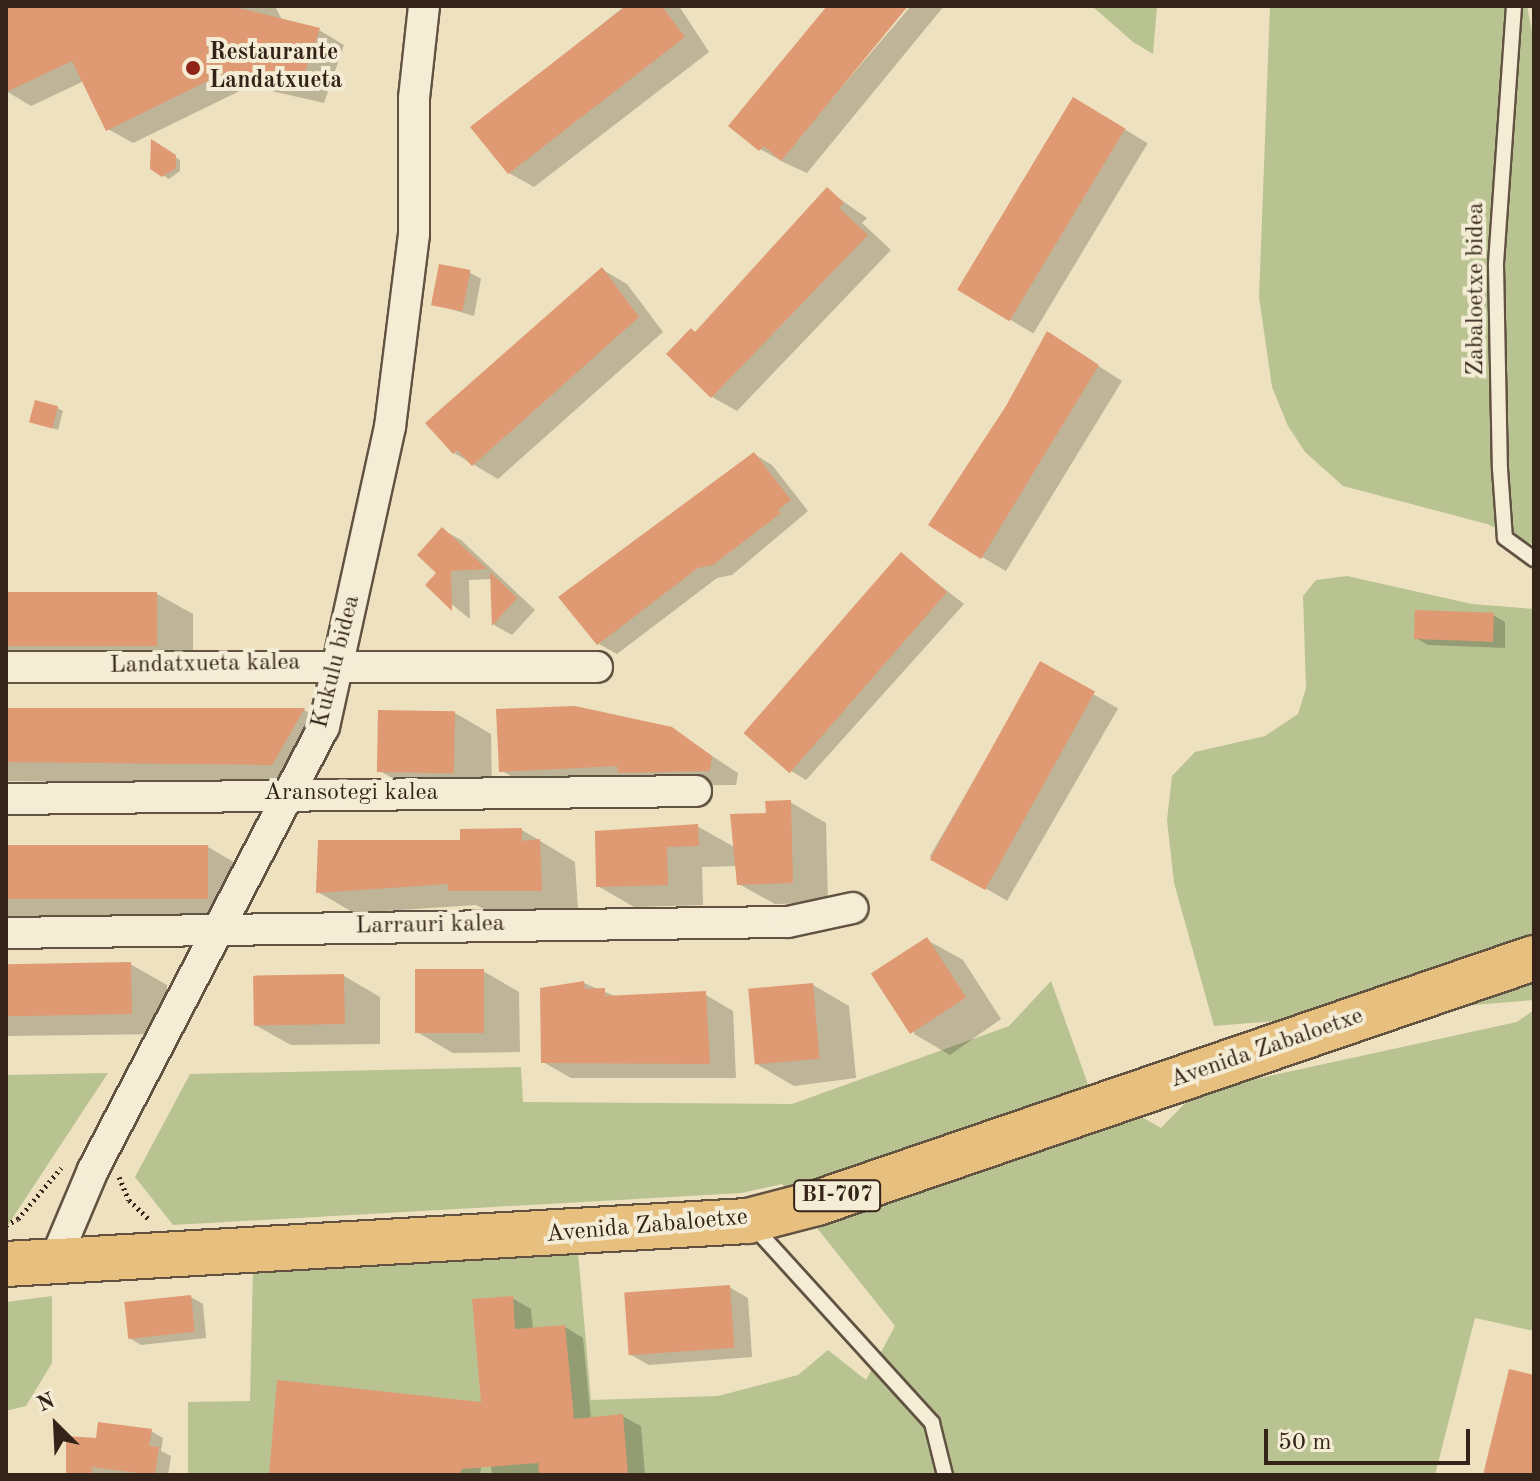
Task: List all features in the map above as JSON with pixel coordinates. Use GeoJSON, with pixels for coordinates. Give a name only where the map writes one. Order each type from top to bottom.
{"type":"FeatureCollection","features":[{"type":"Feature","properties":{"kind":"main road","name":"Avenida Zabaloetxe"},"geometry":{"type":"LineString","coordinates":[[6,1264],[748,1221],[830,1199],[1534,958]]}},
{"type":"Feature","properties":{"kind":"street","name":"Kukulu bidea"},"geometry":{"type":"LineString","coordinates":[[55,1260],[93,1170],[215,929],[324,727],[341,664],[390,427],[414,234],[414,98],[424,6]]}},
{"type":"Feature","properties":{"kind":"street","name":"Landatxueta kalea"},"geometry":{"type":"LineString","coordinates":[[6,667],[341,664],[597,667]]}},
{"type":"Feature","properties":{"kind":"street","name":"Aransotegi kalea"},"geometry":{"type":"LineString","coordinates":[[6,799],[696,791]]}},
{"type":"Feature","properties":{"kind":"street","name":"Larrauri kalea"},"geometry":{"type":"LineString","coordinates":[[6,933],[788,922],[853,908]]}},
{"type":"Feature","properties":{"kind":"lane","name":"Zabaloetxe bidea"},"geometry":{"type":"LineString","coordinates":[[1514,6],[1496,265],[1500,469],[1505,538],[1534,559]]}},
{"type":"Feature","properties":{"kind":"lane"},"geometry":{"type":"LineString","coordinates":[[748,1221],[932,1423],[945,1475]]}},
{"type":"Feature","properties":{"kind":"path"},"geometry":{"type":"LineString","coordinates":[[117,1165],[129,1200],[157,1224]]}},
{"type":"Feature","properties":{"kind":"green space"},"geometry":{"type":"Polygon","coordinates":[[[1092,6],[1157,6],[1153,54],[1133,42],[1092,6]]]}},
{"type":"Feature","properties":{"kind":"green space"},"geometry":{"type":"Polygon","coordinates":[[[1270,6],[1527,6],[1534,42],[1534,545],[1487,524],[1343,486],[1305,452],[1288,426],[1272,387],[1259,297],[1270,6]]]}},
{"type":"Feature","properties":{"kind":"green space"},"geometry":{"type":"Polygon","coordinates":[[[1347,576],[1472,604],[1534,609],[1534,933],[1526,942],[1534,1000],[1214,1026],[1174,883],[1167,820],[1172,776],[1195,752],[1265,736],[1298,714],[1306,688],[1303,596],[1316,580],[1347,576]]]}},
{"type":"Feature","properties":{"kind":"green space"},"geometry":{"type":"Polygon","coordinates":[[[1051,981],[1089,1087],[1161,1128],[1196,1092],[1517,1022],[1534,1010],[1534,1331],[1475,1318],[1435,1475],[188,1475],[188,1402],[250,1401],[253,1268],[578,1252],[591,1400],[718,1396],[798,1375],[828,1350],[866,1380],[895,1326],[782,1184],[742,1193],[173,1225],[135,1177],[190,1074],[521,1067],[523,1102],[792,1104],[1009,1026],[1051,981]]]}},
{"type":"Feature","properties":{"kind":"green space"},"geometry":{"type":"Polygon","coordinates":[[[108,1073],[6,1228],[6,1075],[108,1073]]]}},
{"type":"Feature","properties":{"kind":"green space"},"geometry":{"type":"Polygon","coordinates":[[[52,1296],[52,1363],[26,1406],[6,1411],[6,1302],[52,1296]]]}},
{"type":"Feature","properties":{"kind":"building","name":"Restaurante Landatxueta"},"geometry":{"type":"Polygon","coordinates":[[[6,6],[230,6],[320,28],[299,90],[224,73],[106,131],[72,61],[6,92],[6,6]]]}},
{"type":"Feature","properties":{"kind":"building"},"geometry":{"type":"Polygon","coordinates":[[[626,6],[662,6],[685,37],[508,174],[470,127],[626,6]]]}},
{"type":"Feature","properties":{"kind":"building"},"geometry":{"type":"Polygon","coordinates":[[[827,6],[908,6],[781,161],[764,146],[759,151],[728,126],[827,6]]]}},
{"type":"Feature","properties":{"kind":"building"},"geometry":{"type":"Polygon","coordinates":[[[1073,97],[1125,128],[1009,321],[957,290],[1073,97]]]}},
{"type":"Feature","properties":{"kind":"building"},"geometry":{"type":"Polygon","coordinates":[[[151,139],[176,155],[176,168],[162,177],[150,169],[151,139]]]}},
{"type":"Feature","properties":{"kind":"building"},"geometry":{"type":"Polygon","coordinates":[[[827,187],[844,203],[839,208],[868,235],[711,398],[666,354],[691,328],[695,332],[827,187]]]}},
{"type":"Feature","properties":{"kind":"building"},"geometry":{"type":"Polygon","coordinates":[[[439,264],[470,270],[462,311],[431,305],[439,264]]]}},
{"type":"Feature","properties":{"kind":"building"},"geometry":{"type":"Polygon","coordinates":[[[602,267],[639,317],[472,466],[457,450],[453,454],[425,423],[602,267]]]}},
{"type":"Feature","properties":{"kind":"building"},"geometry":{"type":"Polygon","coordinates":[[[1047,331],[1099,365],[981,559],[928,525],[1006,406],[1047,331]]]}},
{"type":"Feature","properties":{"kind":"building"},"geometry":{"type":"Polygon","coordinates":[[[35,400],[58,406],[52,428],[29,422],[35,400]]]}},
{"type":"Feature","properties":{"kind":"building"},"geometry":{"type":"Polygon","coordinates":[[[754,452],[791,500],[778,510],[781,513],[713,565],[698,568],[597,645],[558,597],[754,452]]]}},
{"type":"Feature","properties":{"kind":"building"},"geometry":{"type":"Polygon","coordinates":[[[442,527],[487,569],[451,571],[452,611],[425,585],[436,573],[417,555],[442,527]]]}},
{"type":"Feature","properties":{"kind":"building"},"geometry":{"type":"Polygon","coordinates":[[[901,552],[947,592],[790,773],[744,733],[901,552]]]}},
{"type":"Feature","properties":{"kind":"building"},"geometry":{"type":"Polygon","coordinates":[[[490,572],[517,598],[492,626],[490,572]]]}},
{"type":"Feature","properties":{"kind":"building"},"geometry":{"type":"Polygon","coordinates":[[[6,592],[157,592],[157,646],[6,646],[6,592]]]}},
{"type":"Feature","properties":{"kind":"building"},"geometry":{"type":"Polygon","coordinates":[[[1415,610],[1494,613],[1493,642],[1414,639],[1415,610]]]}},
{"type":"Feature","properties":{"kind":"building"},"geometry":{"type":"Polygon","coordinates":[[[1040,661],[1095,692],[985,890],[930,860],[1040,661]]]}},
{"type":"Feature","properties":{"kind":"building"},"geometry":{"type":"Polygon","coordinates":[[[575,706],[672,727],[712,756],[710,771],[618,773],[617,766],[499,772],[496,709],[575,706]]]}},
{"type":"Feature","properties":{"kind":"building"},"geometry":{"type":"Polygon","coordinates":[[[6,708],[305,708],[272,765],[6,762],[6,708]]]}},
{"type":"Feature","properties":{"kind":"building"},"geometry":{"type":"Polygon","coordinates":[[[378,710],[455,711],[454,773],[377,772],[378,710]]]}},
{"type":"Feature","properties":{"kind":"building"},"geometry":{"type":"Polygon","coordinates":[[[791,800],[793,883],[737,885],[730,814],[766,813],[765,801],[791,800]]]}},
{"type":"Feature","properties":{"kind":"building"},"geometry":{"type":"Polygon","coordinates":[[[698,824],[699,846],[667,847],[668,885],[596,887],[595,831],[698,824]]]}},
{"type":"Feature","properties":{"kind":"building"},"geometry":{"type":"Polygon","coordinates":[[[522,828],[522,841],[540,839],[542,891],[448,891],[448,884],[316,893],[318,840],[460,840],[460,829],[522,828]]]}},
{"type":"Feature","properties":{"kind":"building"},"geometry":{"type":"Polygon","coordinates":[[[6,845],[208,845],[208,899],[6,899],[6,845]]]}},
{"type":"Feature","properties":{"kind":"building"},"geometry":{"type":"Polygon","coordinates":[[[927,937],[966,997],[910,1034],[871,973],[927,937]]]}},
{"type":"Feature","properties":{"kind":"building"},"geometry":{"type":"Polygon","coordinates":[[[131,962],[132,1014],[7,1016],[6,964],[131,962]]]}},
{"type":"Feature","properties":{"kind":"building"},"geometry":{"type":"Polygon","coordinates":[[[415,969],[484,969],[484,1033],[415,1033],[415,969]]]}},
{"type":"Feature","properties":{"kind":"building"},"geometry":{"type":"Polygon","coordinates":[[[344,974],[345,1024],[254,1026],[253,976],[344,974]]]}},
{"type":"Feature","properties":{"kind":"building"},"geometry":{"type":"Polygon","coordinates":[[[584,981],[585,989],[605,988],[605,996],[706,991],[710,1064],[541,1063],[540,988],[584,981]]]}},
{"type":"Feature","properties":{"kind":"building"},"geometry":{"type":"Polygon","coordinates":[[[813,983],[820,1059],[755,1064],[748,989],[813,983]]]}},
{"type":"Feature","properties":{"kind":"building"},"geometry":{"type":"Polygon","coordinates":[[[730,1285],[734,1348],[629,1355],[624,1292],[730,1285]]]}},
{"type":"Feature","properties":{"kind":"building"},"geometry":{"type":"Polygon","coordinates":[[[191,1295],[195,1332],[128,1339],[124,1302],[191,1295]]]}},
{"type":"Feature","properties":{"kind":"building"},"geometry":{"type":"Polygon","coordinates":[[[513,1296],[515,1329],[565,1325],[574,1419],[623,1414],[628,1475],[539,1475],[538,1463],[461,1469],[461,1475],[269,1475],[277,1380],[481,1402],[472,1299],[513,1296]]]}},
{"type":"Feature","properties":{"kind":"building"},"geometry":{"type":"Polygon","coordinates":[[[1509,1369],[1534,1375],[1534,1475],[1483,1475],[1509,1369]]]}},
{"type":"Feature","properties":{"kind":"building"},"geometry":{"type":"Polygon","coordinates":[[[98,1422],[152,1429],[149,1446],[159,1447],[155,1475],[91,1467],[94,1475],[66,1475],[66,1436],[96,1438],[98,1422]]]}},
{"type":"Feature","properties":{"kind":"place","name":"Restaurante Landatxueta"},"geometry":{"type":"Point","coordinates":[193,68]}}]}
